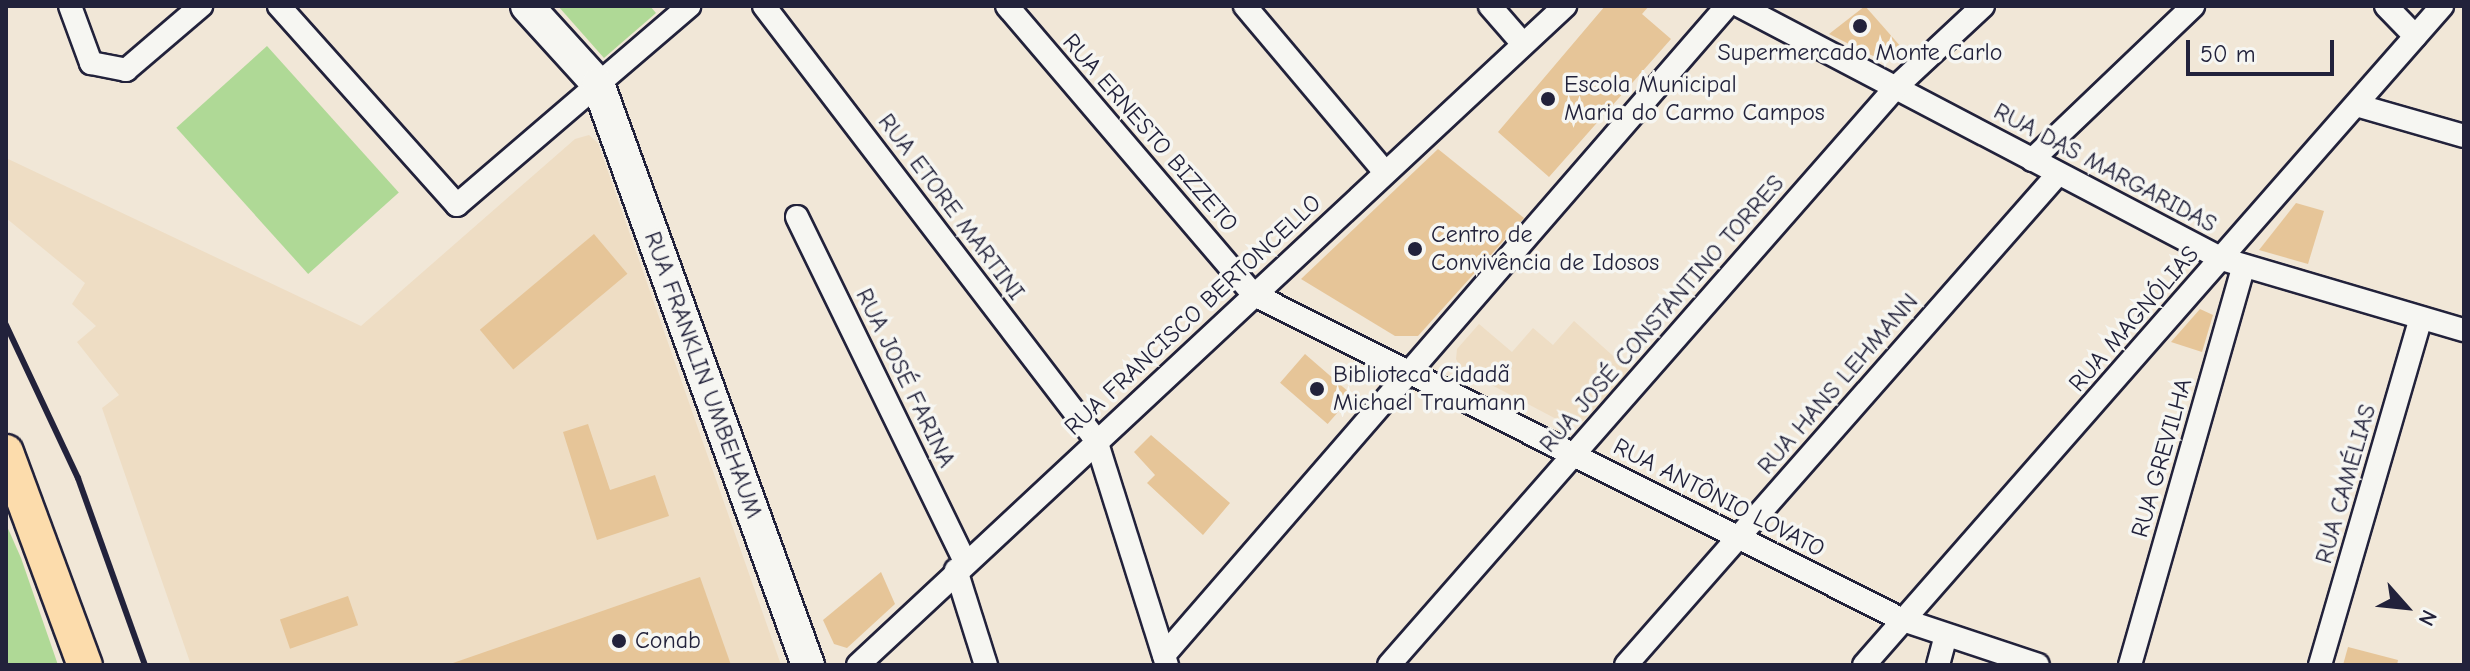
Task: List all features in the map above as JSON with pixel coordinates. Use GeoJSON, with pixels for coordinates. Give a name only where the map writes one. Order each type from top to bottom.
{"type":"FeatureCollection","features":[{"type":"Feature","properties":{"kind":"main road"},"geometry":{"type":"LineString","coordinates":[[6,452],[85,665]]}},
{"type":"Feature","properties":{"kind":"street"},"geometry":{"type":"LineString","coordinates":[[70,6],[91,63],[126,70],[201,6]]}},
{"type":"Feature","properties":{"kind":"street"},"geometry":{"type":"LineString","coordinates":[[279,6],[457,205],[689,6]]}},
{"type":"Feature","properties":{"kind":"street"},"geometry":{"type":"LineString","coordinates":[[527,6],[598,84]]}},
{"type":"Feature","properties":{"kind":"street","name":"RUA ETORE MARTINI"},"geometry":{"type":"LineString","coordinates":[[764,6],[1096,440],[1166,660]]}},
{"type":"Feature","properties":{"kind":"street","name":"RUA ERNESTO BIZZETO"},"geometry":{"type":"LineString","coordinates":[[1007,6],[1253,294]]}},
{"type":"Feature","properties":{"kind":"street"},"geometry":{"type":"LineString","coordinates":[[1245,6],[1385,172]]}},
{"type":"Feature","properties":{"kind":"street"},"geometry":{"type":"LineString","coordinates":[[1490,6],[1523,44]]}},
{"type":"Feature","properties":{"kind":"street","name":"RUA FRANCISCO BERTONCELLO"},"geometry":{"type":"LineString","coordinates":[[858,665],[1565,6]]}},
{"type":"Feature","properties":{"kind":"street"},"geometry":{"type":"LineString","coordinates":[[1166,660],[1408,371],[1727,6]]}},
{"type":"Feature","properties":{"kind":"street","name":"RUA DAS MARGARIDAS"},"geometry":{"type":"LineString","coordinates":[[1740,6],[1770,12],[1896,87],[2222,259],[2464,330]]}},
{"type":"Feature","properties":{"kind":"street","name":"RUA JOSÉ CONSTANTINO TORRES"},"geometry":{"type":"LineString","coordinates":[[1389,665],[1896,87],[1983,6]]}},
{"type":"Feature","properties":{"kind":"street"},"geometry":{"type":"LineString","coordinates":[[2032,160],[2193,6]]}},
{"type":"Feature","properties":{"kind":"street"},"geometry":{"type":"LineString","coordinates":[[2386,6],[2415,36]]}},
{"type":"Feature","properties":{"kind":"street","name":"RUA MAGNÓLIAS"},"geometry":{"type":"LineString","coordinates":[[1864,665],[2442,6]]}},
{"type":"Feature","properties":{"kind":"street","name":"RUA FRANKLIN UMBEHAUM"},"geometry":{"type":"LineString","coordinates":[[598,84],[808,665]]}},
{"type":"Feature","properties":{"kind":"street"},"geometry":{"type":"LineString","coordinates":[[2356,105],[2464,136]]}},
{"type":"Feature","properties":{"kind":"street","name":"RUA HANS LEHMANN"},"geometry":{"type":"LineString","coordinates":[[1626,665],[2058,174]]}},
{"type":"Feature","properties":{"kind":"street","name":"RUA JOSÉ FARINA"},"geometry":{"type":"LineString","coordinates":[[797,217],[961,566],[986,665]]}},
{"type":"Feature","properties":{"kind":"street","name":"RUA GREVILHA"},"geometry":{"type":"LineString","coordinates":[[2130,665],[2244,266]]}},
{"type":"Feature","properties":{"kind":"street","name":"RUA ANTÔNIO LOVATO"},"geometry":{"type":"LineString","coordinates":[[1253,294],[1903,620],[1945,639],[2038,665]]}},
{"type":"Feature","properties":{"kind":"street","name":"RUA CAMÉLIAS"},"geometry":{"type":"LineString","coordinates":[[2320,665],[2421,318]]}},
{"type":"Feature","properties":{"kind":"street"},"geometry":{"type":"LineString","coordinates":[[1938,665],[1945,639]]}},
{"type":"Feature","properties":{"kind":"shaded area"},"geometry":{"type":"Polygon","coordinates":[[[589,135],[598,143],[781,665],[191,665],[102,408],[119,395],[77,342],[96,326],[72,304],[85,283],[6,218],[6,158],[361,326],[575,139],[589,135]]]}},
{"type":"Feature","properties":{"kind":"shaded area"},"geometry":{"type":"Polygon","coordinates":[[[1574,321],[1630,371],[1583,421],[1562,422],[1461,369],[1456,359],[1457,349],[1479,324],[1512,352],[1533,328],[1553,345],[1574,321]]]}},
{"type":"Feature","properties":{"kind":"green space"},"geometry":{"type":"Polygon","coordinates":[[[558,6],[650,6],[656,13],[604,58],[558,6]]]}},
{"type":"Feature","properties":{"kind":"green space"},"geometry":{"type":"Polygon","coordinates":[[[267,46],[399,192],[308,274],[176,128],[267,46]]]}},
{"type":"Feature","properties":{"kind":"green space"},"geometry":{"type":"Polygon","coordinates":[[[6,524],[21,558],[58,665],[6,665],[6,524]]]}},
{"type":"Feature","properties":{"kind":"building"},"geometry":{"type":"Polygon","coordinates":[[[1605,6],[1649,6],[1642,14],[1671,39],[1549,177],[1498,132],[1605,6]]]}},
{"type":"Feature","properties":{"kind":"building","name":"Supermercado Monte Carlo"},"geometry":{"type":"Polygon","coordinates":[[[1865,6],[1909,56],[1907,58],[1873,56],[1829,34],[1865,6]]]}},
{"type":"Feature","properties":{"kind":"building","name":"Centro de Convivência de Idosos"},"geometry":{"type":"Polygon","coordinates":[[[1438,149],[1524,218],[1418,336],[1395,336],[1301,279],[1438,149]]]}},
{"type":"Feature","properties":{"kind":"building"},"geometry":{"type":"Polygon","coordinates":[[[2296,203],[2324,211],[2308,264],[2259,250],[2296,203]]]}},
{"type":"Feature","properties":{"kind":"building"},"geometry":{"type":"Polygon","coordinates":[[[594,234],[627,274],[513,370],[480,330],[594,234]]]}},
{"type":"Feature","properties":{"kind":"building"},"geometry":{"type":"Polygon","coordinates":[[[2200,309],[2213,315],[2202,352],[2171,342],[2200,309]]]}},
{"type":"Feature","properties":{"kind":"building","name":"Biblioteca Cidadã Michael Traumann"},"geometry":{"type":"Polygon","coordinates":[[[1305,354],[1353,395],[1328,424],[1280,383],[1305,354]]]}},
{"type":"Feature","properties":{"kind":"building"},"geometry":{"type":"Polygon","coordinates":[[[588,424],[610,490],[655,475],[669,516],[597,540],[563,432],[588,424]]]}},
{"type":"Feature","properties":{"kind":"building"},"geometry":{"type":"Polygon","coordinates":[[[1151,435],[1230,503],[1203,535],[1147,483],[1155,475],[1134,452],[1151,435]]]}},
{"type":"Feature","properties":{"kind":"building"},"geometry":{"type":"Polygon","coordinates":[[[881,572],[895,604],[847,648],[834,644],[823,620],[881,572]]]}},
{"type":"Feature","properties":{"kind":"building","name":"Conab"},"geometry":{"type":"Polygon","coordinates":[[[700,577],[731,665],[453,663],[700,577]]]}},
{"type":"Feature","properties":{"kind":"building"},"geometry":{"type":"Polygon","coordinates":[[[348,596],[358,625],[290,649],[280,619],[348,596]]]}},
{"type":"Feature","properties":{"kind":"building"},"geometry":{"type":"Polygon","coordinates":[[[2348,647],[2398,660],[2397,665],[2343,665],[2348,647]]]}},
{"type":"Feature","properties":{"kind":"railway"},"geometry":{"type":"LineString","coordinates":[[6,325],[78,478],[145,665]]}},
{"type":"Feature","properties":{"kind":"place","name":"Supermercado Monte Carlo"},"geometry":{"type":"Point","coordinates":[1860,26]}},
{"type":"Feature","properties":{"kind":"place","name":"Escola Municipal Maria do Carmo Campos"},"geometry":{"type":"Point","coordinates":[1548,99]}},
{"type":"Feature","properties":{"kind":"place","name":"Centro de Convivência de Idosos"},"geometry":{"type":"Point","coordinates":[1415,249]}},
{"type":"Feature","properties":{"kind":"place","name":"Biblioteca Cidadã Michael Traumann"},"geometry":{"type":"Point","coordinates":[1317,389]}},
{"type":"Feature","properties":{"kind":"place","name":"Conab"},"geometry":{"type":"Point","coordinates":[619,641]}}]}
